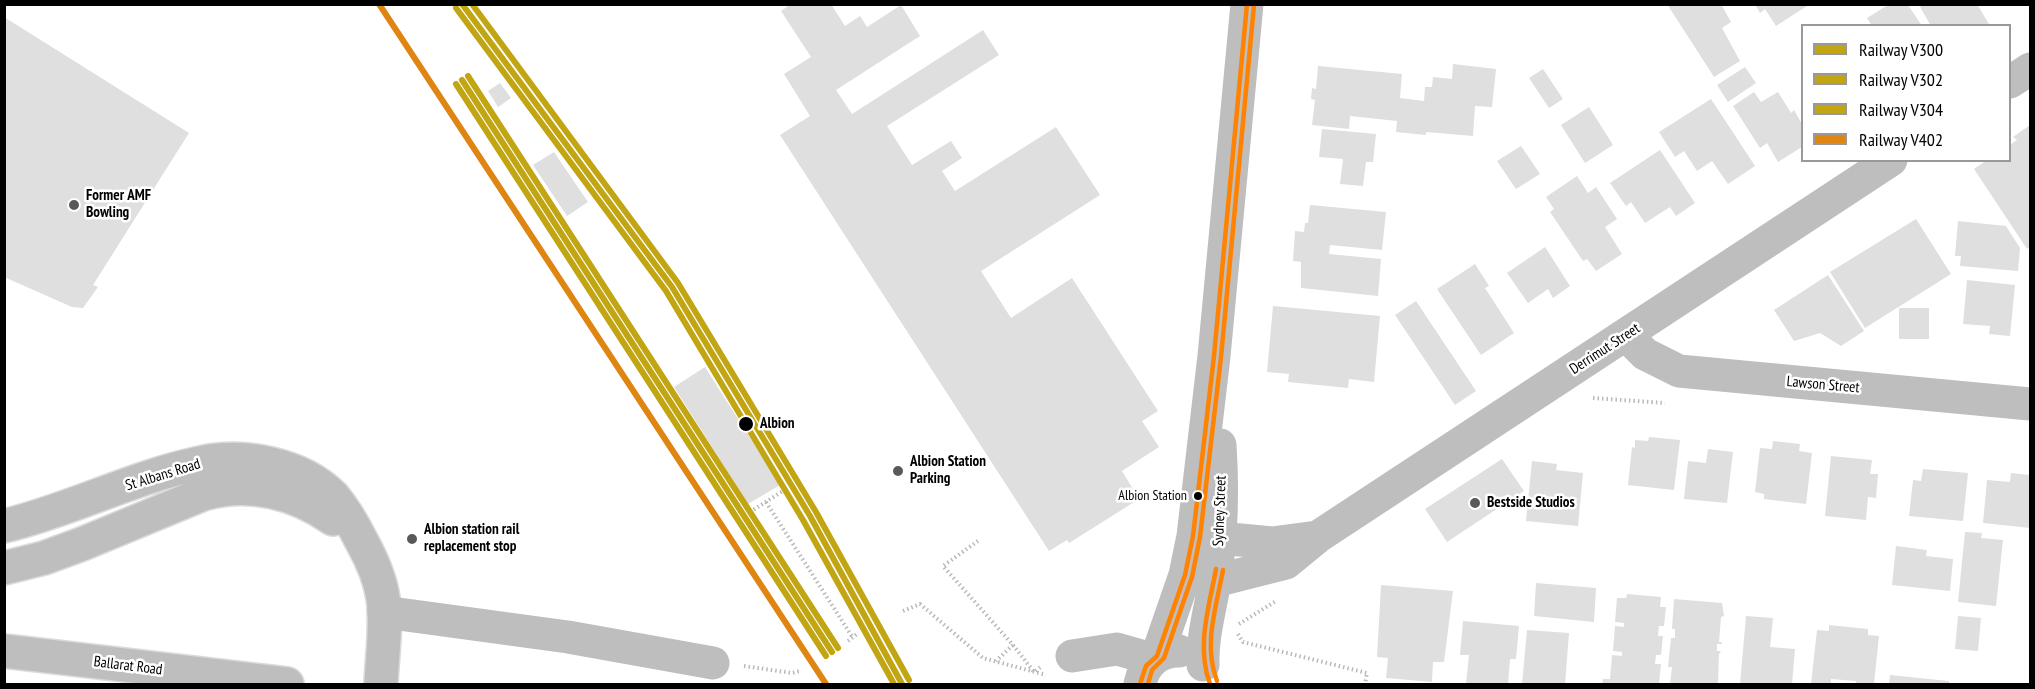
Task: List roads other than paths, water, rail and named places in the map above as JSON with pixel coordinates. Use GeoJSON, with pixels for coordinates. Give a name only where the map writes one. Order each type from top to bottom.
{"type":"FeatureCollection","features":[{"type":"Feature","properties":{"kind":"main road","name":"Sydney Street"},"geometry":{"type":"LineString","coordinates":[[1150,666],[1185,575],[1206,538],[1214,356],[1247,4]]}},
{"type":"Feature","properties":{"kind":"main road"},"geometry":{"type":"LineString","coordinates":[[2011,81],[2031,69]]}},
{"type":"Feature","properties":{"kind":"main road","name":"Derrimut Street"},"geometry":{"type":"LineString","coordinates":[[1229,577],[1286,563],[1319,537],[1888,162]]}},
{"type":"Feature","properties":{"kind":"main road","name":"Lawson Street"},"geometry":{"type":"LineString","coordinates":[[1626,335],[1645,354],[1679,371],[2031,404]]}},
{"type":"Feature","properties":{"kind":"main road","name":"St Albans Road"},"geometry":{"type":"LineString","coordinates":[[4,526],[187,466],[231,459],[280,467],[316,483],[340,505],[364,545],[380,582],[384,612],[381,684]]}},
{"type":"Feature","properties":{"kind":"main road","name":"St Albans Road"},"geometry":{"type":"LineString","coordinates":[[4,568],[44,558],[82,544],[203,494],[242,488],[270,491],[297,498],[343,525],[364,545]]}},
{"type":"Feature","properties":{"kind":"main road","name":"Derrimut Street"},"geometry":{"type":"LineString","coordinates":[[1206,538],[1272,543],[1319,537]]}},
{"type":"Feature","properties":{"kind":"main road","name":"Sydney Street"},"geometry":{"type":"LineString","coordinates":[[1206,538],[1229,577],[1202,642],[1207,675]]}},
{"type":"Feature","properties":{"kind":"main road"},"geometry":{"type":"LineString","coordinates":[[384,612],[568,637],[713,663]]}},
{"type":"Feature","properties":{"kind":"main road"},"geometry":{"type":"LineString","coordinates":[[1063,667],[1117,649],[1150,666],[1177,651],[1196,658],[1207,675]]}},
{"type":"Feature","properties":{"kind":"main road","name":"Ballarat Road"},"geometry":{"type":"LineString","coordinates":[[4,651],[287,684]]}},
{"type":"Feature","properties":{"kind":"rail line","name":"V402"},"geometry":{"type":"LineString","coordinates":[[379,4],[826,684]]}},
{"type":"Feature","properties":{"kind":"rail line","name":"V300"},"geometry":{"type":"LineString","coordinates":[[462,4],[672,287],[810,516],[902,684]]}},
{"type":"Feature","properties":{"kind":"rail line","name":"V304"},"geometry":{"type":"LineString","coordinates":[[472,4],[678,283],[816,512],[909,680]]}},
{"type":"Feature","properties":{"kind":"rail line","name":"V302"},"geometry":{"type":"LineString","coordinates":[[456,8],[666,291],[803,520],[894,684]]}},
{"type":"Feature","properties":{"kind":"rail line","name":"V304"},"geometry":{"type":"LineString","coordinates":[[468,76],[838,648]]}},
{"type":"Feature","properties":{"kind":"rail line","name":"V300"},"geometry":{"type":"LineString","coordinates":[[462,80],[832,652]]}},
{"type":"Feature","properties":{"kind":"rail line","name":"V302"},"geometry":{"type":"LineString","coordinates":[[456,84],[826,656]]}},
{"type":"Feature","properties":{"kind":"place","name":"Former AMF Bowling"},"geometry":{"type":"Point","coordinates":[74,205]}},
{"type":"Feature","properties":{"kind":"place","name":"Albion"},"geometry":{"type":"Point","coordinates":[746,424]}},
{"type":"Feature","properties":{"kind":"place","name":"Albion Station Parking"},"geometry":{"type":"Point","coordinates":[898,471]}},
{"type":"Feature","properties":{"kind":"place","name":"Albion Station"},"geometry":{"type":"Point","coordinates":[1198,496]}},
{"type":"Feature","properties":{"kind":"place","name":"Bestside Studios"},"geometry":{"type":"Point","coordinates":[1475,503]}},
{"type":"Feature","properties":{"kind":"place","name":"Albion station rail replacement stop"},"geometry":{"type":"Point","coordinates":[412,539]}}]}
